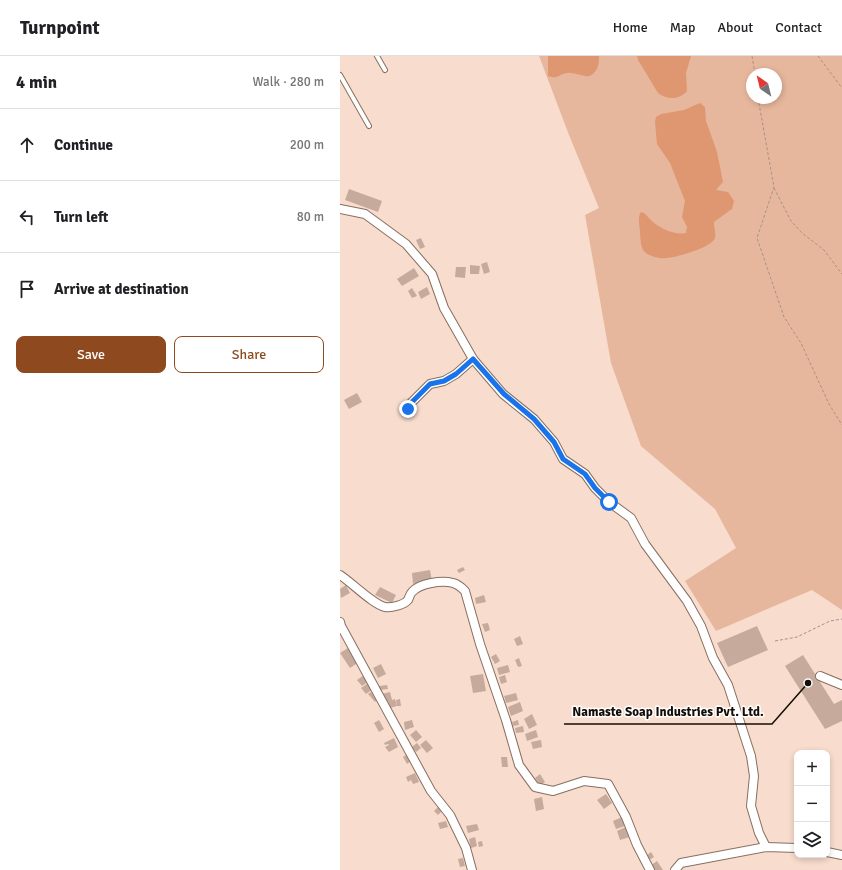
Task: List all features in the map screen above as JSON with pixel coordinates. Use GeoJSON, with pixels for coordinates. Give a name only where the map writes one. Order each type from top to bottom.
{"type":"FeatureCollection","features":[{"type":"Feature","properties":{"kind":"street"},"geometry":{"type":"LineString","coordinates":[[340,208],[365,214],[406,244],[432,274],[444,308],[473,359],[504,394],[534,419],[554,442],[563,459],[585,474],[595,488],[609,502],[631,518],[645,544],[687,601],[701,626],[713,658],[728,685],[751,756],[754,776],[751,806],[759,833],[766,847]]}},
{"type":"Feature","properties":{"kind":"street"},"geometry":{"type":"LineString","coordinates":[[408,409],[411,403],[430,384],[444,381],[456,374],[473,359]]}},
{"type":"Feature","properties":{"kind":"street"},"geometry":{"type":"LineString","coordinates":[[340,575],[350,581],[375,602],[384,607],[407,602],[412,592],[421,586],[445,581],[454,583],[465,591],[480,644],[506,720],[519,765],[535,787],[553,791],[584,781],[608,784],[626,818],[637,845],[650,870]]}},
{"type":"Feature","properties":{"kind":"street"},"geometry":{"type":"LineString","coordinates":[[340,622],[431,791],[450,815],[466,848],[472,870]]}},
{"type":"Feature","properties":{"kind":"street"},"geometry":{"type":"LineString","coordinates":[[820,676],[842,685]]}},
{"type":"Feature","properties":{"kind":"street"},"geometry":{"type":"LineString","coordinates":[[675,870],[681,863],[766,847],[794,848]]}},
{"type":"Feature","properties":{"kind":"street"},"geometry":{"type":"LineString","coordinates":[[830,853],[842,855]]}},
{"type":"Feature","properties":{"kind":"lane"},"geometry":{"type":"LineString","coordinates":[[377,56],[385,70]]}},
{"type":"Feature","properties":{"kind":"lane"},"geometry":{"type":"LineString","coordinates":[[340,75],[369,126]]}},
{"type":"Feature","properties":{"kind":"path"},"geometry":{"type":"LineString","coordinates":[[752,56],[754,68]]}},
{"type":"Feature","properties":{"kind":"path"},"geometry":{"type":"LineString","coordinates":[[818,56],[842,88]]}},
{"type":"Feature","properties":{"kind":"path"},"geometry":{"type":"LineString","coordinates":[[759,104],[774,187],[791,221],[802,233],[824,250],[842,274]]}},
{"type":"Feature","properties":{"kind":"path"},"geometry":{"type":"LineString","coordinates":[[774,187],[757,238],[784,317],[801,343],[829,404],[842,425]]}},
{"type":"Feature","properties":{"kind":"path"},"geometry":{"type":"LineString","coordinates":[[775,641],[797,637],[830,621],[842,620]]}},
{"type":"Feature","properties":{"kind":"shaded area"},"geometry":{"type":"Polygon","coordinates":[[[539,56],[842,56],[842,610],[812,590],[716,631],[685,581],[736,548],[715,509],[641,446],[611,363],[585,215],[599,208],[539,56]]]}},
{"type":"Feature","properties":{"kind":"shaded area"},"geometry":{"type":"Polygon","coordinates":[[[548,56],[599,56],[598,68],[590,76],[570,73],[551,77],[548,76],[548,56]]]}},
{"type":"Feature","properties":{"kind":"shaded area"},"geometry":{"type":"Polygon","coordinates":[[[637,56],[691,56],[686,73],[687,91],[681,96],[673,98],[665,97],[658,93],[637,56]]]}},
{"type":"Feature","properties":{"kind":"shaded area"},"geometry":{"type":"Polygon","coordinates":[[[700,103],[705,107],[706,121],[717,152],[723,182],[716,190],[728,192],[734,201],[732,209],[714,222],[715,238],[712,242],[686,254],[662,258],[654,257],[646,253],[642,247],[639,219],[641,212],[656,225],[668,231],[686,233],[687,227],[682,217],[685,201],[670,163],[657,144],[656,117],[661,114],[684,110],[700,103]]]}},
{"type":"Feature","properties":{"kind":"building"},"geometry":{"type":"Polygon","coordinates":[[[349,189],[382,201],[378,212],[345,200],[349,189]]]}},
{"type":"Feature","properties":{"kind":"building"},"geometry":{"type":"Polygon","coordinates":[[[421,238],[425,247],[420,249],[416,240],[421,238]]]}},
{"type":"Feature","properties":{"kind":"building"},"geometry":{"type":"Polygon","coordinates":[[[487,262],[490,272],[484,274],[481,264],[487,262]]]}},
{"type":"Feature","properties":{"kind":"building"},"geometry":{"type":"Polygon","coordinates":[[[470,265],[480,266],[479,274],[470,274],[470,265]]]}},
{"type":"Feature","properties":{"kind":"building"},"geometry":{"type":"Polygon","coordinates":[[[456,267],[466,267],[465,278],[455,277],[456,267]]]}},
{"type":"Feature","properties":{"kind":"building"},"geometry":{"type":"Polygon","coordinates":[[[414,268],[419,276],[402,286],[397,279],[414,268]]]}},
{"type":"Feature","properties":{"kind":"building"},"geometry":{"type":"Polygon","coordinates":[[[427,287],[430,294],[421,299],[418,292],[427,287]]]}},
{"type":"Feature","properties":{"kind":"building"},"geometry":{"type":"Polygon","coordinates":[[[412,288],[417,296],[412,298],[408,291],[412,288]]]}},
{"type":"Feature","properties":{"kind":"building"},"geometry":{"type":"Polygon","coordinates":[[[357,393],[362,402],[349,409],[344,400],[357,393]]]}},
{"type":"Feature","properties":{"kind":"building"},"geometry":{"type":"Polygon","coordinates":[[[463,567],[465,570],[459,573],[457,570],[463,567]]]}},
{"type":"Feature","properties":{"kind":"building"},"geometry":{"type":"Polygon","coordinates":[[[430,570],[432,581],[413,584],[412,573],[430,570]]]}},
{"type":"Feature","properties":{"kind":"building"},"geometry":{"type":"Polygon","coordinates":[[[346,585],[350,593],[341,598],[340,589],[346,585]]]}},
{"type":"Feature","properties":{"kind":"building"},"geometry":{"type":"Polygon","coordinates":[[[380,587],[396,595],[392,603],[375,595],[380,587]]]}},
{"type":"Feature","properties":{"kind":"building"},"geometry":{"type":"Polygon","coordinates":[[[484,595],[486,602],[476,604],[475,598],[484,595]]]}},
{"type":"Feature","properties":{"kind":"building"},"geometry":{"type":"Polygon","coordinates":[[[488,623],[490,630],[485,632],[482,624],[488,623]]]}},
{"type":"Feature","properties":{"kind":"building"},"geometry":{"type":"Polygon","coordinates":[[[757,626],[768,650],[728,667],[717,643],[757,626]]]}},
{"type":"Feature","properties":{"kind":"building"},"geometry":{"type":"Polygon","coordinates":[[[520,636],[523,644],[517,646],[514,639],[520,636]]]}},
{"type":"Feature","properties":{"kind":"building"},"geometry":{"type":"Polygon","coordinates":[[[348,648],[359,662],[350,668],[340,653],[348,648]]]}},
{"type":"Feature","properties":{"kind":"building"},"geometry":{"type":"Polygon","coordinates":[[[496,654],[500,661],[495,664],[491,657],[496,654]]]}},
{"type":"Feature","properties":{"kind":"building"},"geometry":{"type":"Polygon","coordinates":[[[803,655],[834,704],[842,700],[842,721],[825,729],[785,666],[803,655]]]}},
{"type":"Feature","properties":{"kind":"building"},"geometry":{"type":"Polygon","coordinates":[[[519,658],[522,666],[518,667],[515,660],[519,658]]]}},
{"type":"Feature","properties":{"kind":"building"},"geometry":{"type":"Polygon","coordinates":[[[381,664],[386,674],[378,678],[373,668],[381,664]]]}},
{"type":"Feature","properties":{"kind":"building"},"geometry":{"type":"Polygon","coordinates":[[[508,665],[510,672],[499,675],[497,668],[508,665]]]}},
{"type":"Feature","properties":{"kind":"building"},"geometry":{"type":"Polygon","coordinates":[[[483,674],[486,691],[473,693],[470,676],[483,674]]]}},
{"type":"Feature","properties":{"kind":"building"},"geometry":{"type":"Polygon","coordinates":[[[364,675],[369,681],[362,686],[357,680],[364,675]]]}},
{"type":"Feature","properties":{"kind":"building"},"geometry":{"type":"Polygon","coordinates":[[[505,675],[507,682],[501,684],[499,677],[505,675]]]}},
{"type":"Feature","properties":{"kind":"building"},"geometry":{"type":"Polygon","coordinates":[[[368,683],[373,689],[366,694],[361,688],[368,683]]]}},
{"type":"Feature","properties":{"kind":"building"},"geometry":{"type":"Polygon","coordinates":[[[387,685],[388,689],[379,690],[379,686],[387,685]]]}},
{"type":"Feature","properties":{"kind":"building"},"geometry":{"type":"Polygon","coordinates":[[[371,692],[377,700],[375,702],[368,694],[371,692]]]}},
{"type":"Feature","properties":{"kind":"building"},"geometry":{"type":"Polygon","coordinates":[[[390,692],[392,700],[395,699],[397,706],[390,708],[388,701],[384,702],[382,694],[390,692]]]}},
{"type":"Feature","properties":{"kind":"building"},"geometry":{"type":"Polygon","coordinates":[[[516,693],[518,700],[506,703],[504,696],[516,693]]]}},
{"type":"Feature","properties":{"kind":"building"},"geometry":{"type":"Polygon","coordinates":[[[400,699],[401,706],[397,706],[396,700],[400,699]]]}},
{"type":"Feature","properties":{"kind":"building"},"geometry":{"type":"Polygon","coordinates":[[[520,702],[523,711],[511,716],[508,707],[520,702]]]}},
{"type":"Feature","properties":{"kind":"building"},"geometry":{"type":"Polygon","coordinates":[[[532,714],[537,725],[529,729],[524,719],[532,714]]]}},
{"type":"Feature","properties":{"kind":"building"},"geometry":{"type":"Polygon","coordinates":[[[379,720],[384,729],[379,732],[374,723],[379,720]]]}},
{"type":"Feature","properties":{"kind":"building"},"geometry":{"type":"Polygon","coordinates":[[[412,720],[414,727],[405,730],[404,722],[412,720]]]}},
{"type":"Feature","properties":{"kind":"building"},"geometry":{"type":"Polygon","coordinates":[[[518,720],[519,725],[513,726],[512,722],[518,720]]]}},
{"type":"Feature","properties":{"kind":"building"},"geometry":{"type":"Polygon","coordinates":[[[523,726],[524,732],[516,733],[515,728],[523,726]]]}},
{"type":"Feature","properties":{"kind":"building"},"geometry":{"type":"Polygon","coordinates":[[[416,730],[422,737],[416,742],[410,735],[416,730]]]}},
{"type":"Feature","properties":{"kind":"building"},"geometry":{"type":"Polygon","coordinates":[[[536,730],[538,737],[527,741],[525,734],[536,730]]]}},
{"type":"Feature","properties":{"kind":"building"},"geometry":{"type":"Polygon","coordinates":[[[394,738],[398,747],[389,752],[385,747],[389,745],[385,745],[384,743],[394,738]]]}},
{"type":"Feature","properties":{"kind":"building"},"geometry":{"type":"Polygon","coordinates":[[[426,740],[433,748],[427,753],[420,745],[426,740]]]}},
{"type":"Feature","properties":{"kind":"building"},"geometry":{"type":"Polygon","coordinates":[[[541,740],[542,747],[533,749],[531,742],[541,740]]]}},
{"type":"Feature","properties":{"kind":"building"},"geometry":{"type":"Polygon","coordinates":[[[417,743],[421,748],[416,752],[412,747],[417,743]]]}},
{"type":"Feature","properties":{"kind":"building"},"geometry":{"type":"Polygon","coordinates":[[[406,755],[411,761],[407,764],[403,757],[406,755]]]}},
{"type":"Feature","properties":{"kind":"building"},"geometry":{"type":"Polygon","coordinates":[[[501,757],[507,757],[508,767],[502,767],[501,757]]]}},
{"type":"Feature","properties":{"kind":"building"},"geometry":{"type":"Polygon","coordinates":[[[415,773],[419,782],[413,784],[411,780],[408,782],[406,777],[415,773]]]}},
{"type":"Feature","properties":{"kind":"building"},"geometry":{"type":"Polygon","coordinates":[[[540,774],[545,782],[540,785],[535,778],[540,774]]]}},
{"type":"Feature","properties":{"kind":"building"},"geometry":{"type":"Polygon","coordinates":[[[606,794],[612,803],[604,809],[597,800],[606,794]]]}},
{"type":"Feature","properties":{"kind":"building"},"geometry":{"type":"Polygon","coordinates":[[[542,797],[544,809],[536,811],[534,799],[542,797]]]}},
{"type":"Feature","properties":{"kind":"building"},"geometry":{"type":"Polygon","coordinates":[[[439,806],[443,810],[438,815],[434,811],[439,806]]]}},
{"type":"Feature","properties":{"kind":"building"},"geometry":{"type":"Polygon","coordinates":[[[622,817],[625,826],[616,829],[613,821],[622,817]]]}},
{"type":"Feature","properties":{"kind":"building"},"geometry":{"type":"Polygon","coordinates":[[[446,821],[448,827],[440,829],[438,823],[446,821]]]}},
{"type":"Feature","properties":{"kind":"building"},"geometry":{"type":"Polygon","coordinates":[[[477,824],[479,830],[468,833],[466,826],[477,824]]]}},
{"type":"Feature","properties":{"kind":"building"},"geometry":{"type":"Polygon","coordinates":[[[626,827],[630,837],[620,840],[617,831],[626,827]]]}},
{"type":"Feature","properties":{"kind":"building"},"geometry":{"type":"Polygon","coordinates":[[[475,837],[477,846],[471,848],[469,839],[475,837]]]}},
{"type":"Feature","properties":{"kind":"building"},"geometry":{"type":"Polygon","coordinates":[[[482,841],[483,846],[479,847],[478,842],[482,841]]]}},
{"type":"Feature","properties":{"kind":"building"},"geometry":{"type":"Polygon","coordinates":[[[651,852],[654,857],[649,860],[646,856],[651,852]]]}},
{"type":"Feature","properties":{"kind":"building"},"geometry":{"type":"Polygon","coordinates":[[[463,858],[465,866],[460,867],[458,859],[463,858]]]}},
{"type":"Feature","properties":{"kind":"building"},"geometry":{"type":"Polygon","coordinates":[[[657,861],[663,870],[652,870],[650,866],[657,861]]]}},
{"type":"Feature","properties":{"kind":"place","name":"Namaste Soap Industries Pvt. Ltd."},"geometry":{"type":"Point","coordinates":[808,683]}},
{"type":"Feature","properties":{"kind":"route"},"geometry":{"type":"LineString","coordinates":[[408,409],[411,403],[430,384],[444,381],[456,374],[473,359],[504,394],[534,419],[554,442],[563,459],[585,474],[595,488],[609,502]]}}]}
